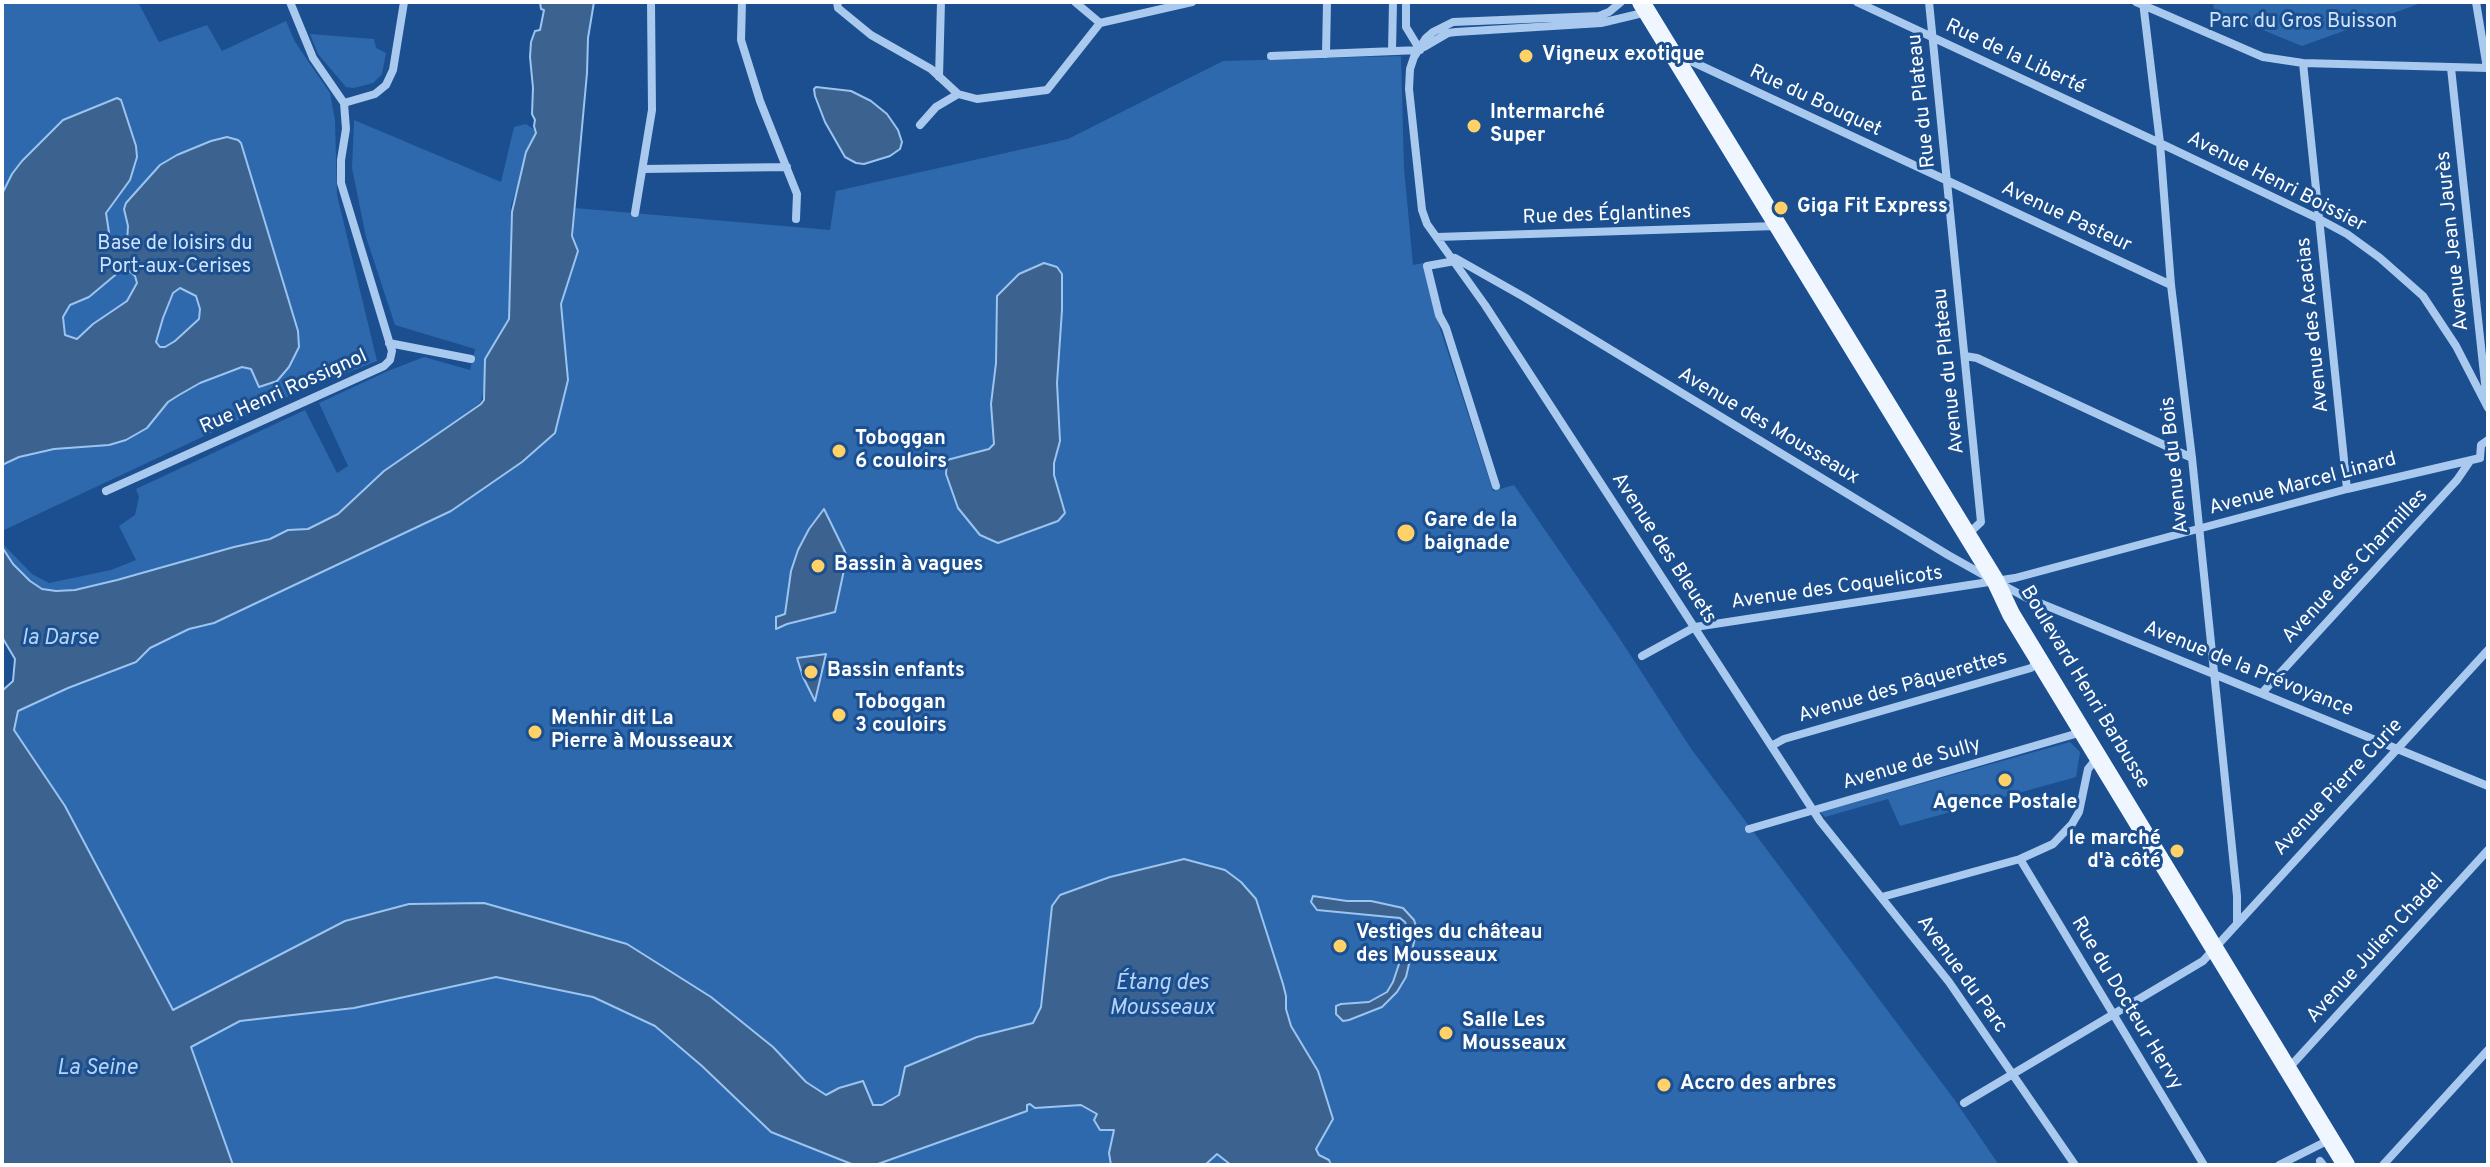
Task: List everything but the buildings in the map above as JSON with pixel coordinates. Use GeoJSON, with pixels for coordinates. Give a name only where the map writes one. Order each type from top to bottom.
{"type":"FeatureCollection","features":[{"type":"Feature","properties":{"kind":"main road","name":"Boulevard Henri Barbusse"},"geometry":{"type":"LineString","coordinates":[[1644,7],[1996,582],[2011,614],[2346,1165]]}},
{"type":"Feature","properties":{"kind":"street"},"geometry":{"type":"LineString","coordinates":[[290,2],[313,58],[344,103],[375,94],[386,85],[393,70],[404,2]]}},
{"type":"Feature","properties":{"kind":"street"},"geometry":{"type":"LineString","coordinates":[[635,213],[652,110],[651,2]]}},
{"type":"Feature","properties":{"kind":"street"},"geometry":{"type":"LineString","coordinates":[[742,2],[741,40],[760,101],[797,194],[796,219]]}},
{"type":"Feature","properties":{"kind":"street"},"geometry":{"type":"LineString","coordinates":[[837,2],[838,8],[871,35],[931,69],[958,94],[977,99],[1047,90],[1100,23],[1192,2]]}},
{"type":"Feature","properties":{"kind":"street"},"geometry":{"type":"LineString","coordinates":[[939,77],[941,2]]}},
{"type":"Feature","properties":{"kind":"street"},"geometry":{"type":"LineString","coordinates":[[1075,2],[1100,23]]}},
{"type":"Feature","properties":{"kind":"street"},"geometry":{"type":"LineString","coordinates":[[1326,54],[1327,2]]}},
{"type":"Feature","properties":{"kind":"street"},"geometry":{"type":"LineString","coordinates":[[1392,51],[1393,2]]}},
{"type":"Feature","properties":{"kind":"street"},"geometry":{"type":"LineString","coordinates":[[1406,2],[1406,27],[1420,50]]}},
{"type":"Feature","properties":{"kind":"street"},"geometry":{"type":"LineString","coordinates":[[1420,50],[1433,32],[1453,22],[1599,16],[1621,2]]}},
{"type":"Feature","properties":{"kind":"street","name":"Rue de la Liberté"},"geometry":{"type":"LineString","coordinates":[[1857,2],[2160,143]]}},
{"type":"Feature","properties":{"kind":"street","name":"Rue du Plateau"},"geometry":{"type":"LineString","coordinates":[[1929,2],[1949,197]]}},
{"type":"Feature","properties":{"kind":"street"},"geometry":{"type":"LineString","coordinates":[[2141,3],[2263,57],[2303,63],[2487,68],[2476,2]]}},
{"type":"Feature","properties":{"kind":"street","name":"Avenue du Bois"},"geometry":{"type":"LineString","coordinates":[[2141,3],[2160,143],[2171,285],[2192,458],[2237,896],[2237,922]]}},
{"type":"Feature","properties":{"kind":"street"},"geometry":{"type":"LineString","coordinates":[[1271,56],[1420,50],[1448,33],[1601,23],[1644,7]]}},
{"type":"Feature","properties":{"kind":"street","name":"Avenue des Bleuets"},"geometry":{"type":"LineString","coordinates":[[1420,50],[1410,69],[1409,89],[1422,210],[1427,224],[1485,305],[1814,810]]}},
{"type":"Feature","properties":{"kind":"street","name":"Rue du Bouquet"},"geometry":{"type":"LineString","coordinates":[[1672,52],[1947,180]]}},
{"type":"Feature","properties":{"kind":"street","name":"Avenue des Acacias"},"geometry":{"type":"LineString","coordinates":[[2303,63],[2347,489]]}},
{"type":"Feature","properties":{"kind":"street","name":"Avenue Jean Jaurès"},"geometry":{"type":"LineString","coordinates":[[2451,68],[2488,409]]}},
{"type":"Feature","properties":{"kind":"street"},"geometry":{"type":"LineString","coordinates":[[920,125],[936,107],[958,94]]}},
{"type":"Feature","properties":{"kind":"street","name":"Rue Henri Rossignol"},"geometry":{"type":"LineString","coordinates":[[106,491],[384,366],[390,360],[392,351],[341,183],[346,129],[344,103]]}},
{"type":"Feature","properties":{"kind":"street","name":"Avenue Henri Boissier"},"geometry":{"type":"LineString","coordinates":[[2160,143],[2319,219],[2364,245],[2401,274],[2423,296],[2449,334],[2488,409]]}},
{"type":"Feature","properties":{"kind":"street"},"geometry":{"type":"LineString","coordinates":[[643,169],[787,167]]}},
{"type":"Feature","properties":{"kind":"street","name":"Avenue Pasteur"},"geometry":{"type":"LineString","coordinates":[[1947,180],[2171,285]]}},
{"type":"Feature","properties":{"kind":"street","name":"Avenue du Plateau"},"geometry":{"type":"LineString","coordinates":[[1949,197],[1981,522],[1966,535]]}},
{"type":"Feature","properties":{"kind":"street","name":"Rue des Églantines"},"geometry":{"type":"LineString","coordinates":[[1437,237],[1780,231]]}},
{"type":"Feature","properties":{"kind":"street"},"geometry":{"type":"LineString","coordinates":[[1454,259],[1427,266],[1439,315],[1446,328],[1496,486]]}},
{"type":"Feature","properties":{"kind":"street","name":"Avenue des Mousseaux"},"geometry":{"type":"LineString","coordinates":[[1454,259],[1524,297],[1996,582]]}},
{"type":"Feature","properties":{"kind":"street"},"geometry":{"type":"LineString","coordinates":[[389,343],[471,359]]}},
{"type":"Feature","properties":{"kind":"street"},"geometry":{"type":"LineString","coordinates":[[1965,356],[1977,358],[2192,458]]}},
{"type":"Feature","properties":{"kind":"street","name":"Avenue des Charmilles"},"geometry":{"type":"LineString","coordinates":[[2262,693],[2457,480],[2475,459],[2481,445],[2488,440]]}},
{"type":"Feature","properties":{"kind":"street"},"geometry":{"type":"LineString","coordinates":[[2475,459],[2487,465]]}},
{"type":"Feature","properties":{"kind":"street","name":"Avenue Marcel Linard"},"geometry":{"type":"LineString","coordinates":[[1996,582],[2347,489],[2475,459]]}},
{"type":"Feature","properties":{"kind":"street","name":"Avenue des Coquelicots"},"geometry":{"type":"LineString","coordinates":[[1642,656],[1695,627],[1996,582]]}},
{"type":"Feature","properties":{"kind":"street","name":"Avenue de la Prévoyance"},"geometry":{"type":"LineString","coordinates":[[1996,582],[2025,597],[2488,786]]}},
{"type":"Feature","properties":{"kind":"street","name":"Avenue Pierre Curie"},"geometry":{"type":"LineString","coordinates":[[1964,1103],[2203,961],[2488,650]]}},
{"type":"Feature","properties":{"kind":"street","name":"Avenue des Pâquerettes"},"geometry":{"type":"LineString","coordinates":[[1773,745],[1784,739],[2031,668],[2040,658]]}},
{"type":"Feature","properties":{"kind":"street","name":"Avenue de Sully"},"geometry":{"type":"LineString","coordinates":[[1749,829],[2084,732]]}},
{"type":"Feature","properties":{"kind":"street"},"geometry":{"type":"LineString","coordinates":[[1882,897],[2020,859],[2053,844],[2079,812],[2088,769],[2098,756]]}},
{"type":"Feature","properties":{"kind":"street","name":"Avenue du Parc"},"geometry":{"type":"LineString","coordinates":[[1814,810],[1949,982],[2075,1165]]}},
{"type":"Feature","properties":{"kind":"street","name":"Avenue Julien Chadel"},"geometry":{"type":"LineString","coordinates":[[2287,1069],[2488,850]]}},
{"type":"Feature","properties":{"kind":"street","name":"Rue du Docteur Hervy"},"geometry":{"type":"LineString","coordinates":[[2020,859],[2204,1165]]}},
{"type":"Feature","properties":{"kind":"street"},"geometry":{"type":"LineString","coordinates":[[2383,1165],[2488,1050]]}},
{"type":"Feature","properties":{"kind":"street"},"geometry":{"type":"LineString","coordinates":[[2279,1165],[2329,1140]]}},
{"type":"Feature","properties":{"kind":"green space","name":"Base de loisirs du Port-aux-Cerises"},"geometry":{"type":"Polygon","coordinates":[[[4,2],[138,2],[159,42],[207,25],[222,51],[286,21],[295,42],[330,93],[335,120],[337,195],[377,361],[296,393],[2,531],[2,10],[4,2]]]}},
{"type":"Feature","properties":{"kind":"green space","name":"Parc du Gros Buisson"},"geometry":{"type":"Polygon","coordinates":[[[2213,2],[2424,2],[2302,46],[2214,10],[2213,2]]]}},
{"type":"Feature","properties":{"kind":"green space"},"geometry":{"type":"Polygon","coordinates":[[[310,34],[374,39],[376,48],[386,53],[382,74],[373,83],[346,87],[318,54],[310,34]]]}},
{"type":"Feature","properties":{"kind":"green space"},"geometry":{"type":"Polygon","coordinates":[[[1401,56],[1404,168],[1413,265],[1423,263],[1439,325],[1493,491],[1514,485],[1692,750],[1954,1099],[1999,1165],[233,1165],[191,1047],[173,1010],[65,806],[13,730],[18,711],[136,662],[150,648],[189,629],[214,623],[451,511],[522,462],[554,435],[568,380],[561,312],[564,290],[571,274],[575,208],[830,230],[836,191],[1068,139],[1223,61],[1401,56]]]}},
{"type":"Feature","properties":{"kind":"green space"},"geometry":{"type":"Polygon","coordinates":[[[354,120],[501,182],[514,127],[526,124],[536,131],[511,205],[509,317],[492,347],[481,402],[381,474],[338,514],[309,528],[75,590],[40,591],[18,574],[2,553],[2,543],[32,574],[49,583],[111,570],[136,560],[119,526],[135,515],[139,497],[136,489],[305,410],[337,473],[348,466],[319,403],[424,357],[470,370],[475,349],[395,325],[366,237],[352,168],[354,120]]]}},
{"type":"Feature","properties":{"kind":"green space"},"geometry":{"type":"Polygon","coordinates":[[[2070,742],[2080,752],[2076,777],[1900,826],[1888,799],[1825,817],[1820,812],[2070,742]]]}},
{"type":"Feature","properties":{"kind":"water"},"geometry":{"type":"Polygon","coordinates":[[[540,2],[594,2],[588,38],[572,236],[578,251],[561,304],[568,380],[555,433],[522,462],[451,511],[214,623],[189,629],[150,648],[136,662],[18,711],[14,730],[65,806],[173,1010],[345,921],[409,904],[484,903],[627,944],[711,997],[773,1047],[806,1082],[826,1095],[863,1081],[873,1105],[882,1105],[899,1095],[905,1067],[977,1037],[1033,1023],[1041,1007],[1052,906],[1060,895],[1110,877],[1184,859],[1225,870],[1256,899],[1283,984],[1291,1026],[1318,1071],[1333,1119],[1316,1149],[1331,1165],[1231,1165],[1217,1154],[1205,1165],[1111,1165],[1109,1153],[1114,1130],[1100,1130],[1094,1120],[1097,1114],[1081,1105],[1035,1108],[1030,1104],[1027,1111],[875,1165],[854,1165],[771,1132],[655,1026],[593,997],[496,977],[354,1008],[240,1021],[191,1047],[233,1165],[2,1165],[2,691],[13,681],[15,659],[2,637],[2,547],[13,564],[42,589],[75,590],[270,539],[288,530],[308,529],[338,514],[384,471],[481,404],[484,400],[485,359],[509,319],[512,212],[526,152],[536,133],[532,114],[530,57],[531,42],[535,31],[540,30],[544,10],[540,2]]]}},
{"type":"Feature","properties":{"kind":"water"},"geometry":{"type":"Polygon","coordinates":[[[816,87],[851,91],[871,101],[887,114],[898,130],[902,142],[900,149],[890,156],[864,164],[845,157],[825,122],[815,96],[816,87]]]}},
{"type":"Feature","properties":{"kind":"water"},"geometry":{"type":"Polygon","coordinates":[[[117,98],[121,100],[137,157],[130,180],[106,213],[110,239],[119,246],[127,243],[126,203],[160,165],[211,141],[227,137],[238,140],[298,331],[299,347],[289,367],[277,381],[259,387],[251,369],[242,367],[200,383],[179,395],[168,402],[147,428],[126,440],[109,445],[54,449],[19,457],[2,465],[2,194],[22,161],[63,120],[117,98]],[[128,270],[120,271],[89,297],[70,305],[63,317],[65,335],[77,339],[127,301],[137,283],[128,270]],[[180,288],[173,293],[163,318],[156,342],[160,347],[175,341],[199,319],[196,296],[180,288]]]}},
{"type":"Feature","properties":{"kind":"water"},"geometry":{"type":"Polygon","coordinates":[[[1044,263],[1057,267],[1062,274],[1057,383],[1060,441],[1054,475],[1065,513],[1058,521],[998,543],[980,535],[958,508],[946,474],[947,460],[989,449],[994,444],[991,404],[996,363],[997,296],[1019,274],[1044,263]]]}},
{"type":"Feature","properties":{"kind":"water","name":"Bassin à vagues"},"geometry":{"type":"Polygon","coordinates":[[[824,509],[847,556],[835,612],[776,629],[776,617],[785,614],[791,571],[798,550],[824,509]]]}},
{"type":"Feature","properties":{"kind":"water","name":"Bassin enfants"},"geometry":{"type":"Polygon","coordinates":[[[826,654],[815,701],[797,658],[826,654]]]}},
{"type":"Feature","properties":{"kind":"water"},"geometry":{"type":"Polygon","coordinates":[[[1313,896],[1371,901],[1403,908],[1414,920],[1417,929],[1406,977],[1382,1007],[1343,1021],[1336,1014],[1336,1006],[1369,1002],[1387,992],[1409,934],[1405,922],[1400,918],[1317,910],[1311,902],[1313,896]]]}},
{"type":"Feature","properties":{"kind":"place","name":"Vigneux exotique"},"geometry":{"type":"Point","coordinates":[1526,56]}},
{"type":"Feature","properties":{"kind":"place","name":"Intermarché Super"},"geometry":{"type":"Point","coordinates":[1474,126]}},
{"type":"Feature","properties":{"kind":"place","name":"Giga Fit Express"},"geometry":{"type":"Point","coordinates":[1781,208]}},
{"type":"Feature","properties":{"kind":"place","name":"Toboggan 6 couloirs"},"geometry":{"type":"Point","coordinates":[839,451]}},
{"type":"Feature","properties":{"kind":"place","name":"Gare de la baignade"},"geometry":{"type":"Point","coordinates":[1406,533]}},
{"type":"Feature","properties":{"kind":"place","name":"Bassin à vagues"},"geometry":{"type":"Point","coordinates":[818,566]}},
{"type":"Feature","properties":{"kind":"place","name":"Bassin enfants"},"geometry":{"type":"Point","coordinates":[811,672]}},
{"type":"Feature","properties":{"kind":"place","name":"Toboggan 3 couloirs"},"geometry":{"type":"Point","coordinates":[839,715]}},
{"type":"Feature","properties":{"kind":"place","name":"Menhir dit La Pierre à Mousseaux"},"geometry":{"type":"Point","coordinates":[535,732]}},
{"type":"Feature","properties":{"kind":"place","name":"Agence Postale"},"geometry":{"type":"Point","coordinates":[2005,780]}},
{"type":"Feature","properties":{"kind":"place","name":"le marché d'à côté"},"geometry":{"type":"Point","coordinates":[2177,851]}},
{"type":"Feature","properties":{"kind":"place","name":"Vestiges du château des Mousseaux"},"geometry":{"type":"Point","coordinates":[1340,946]}},
{"type":"Feature","properties":{"kind":"place","name":"Salle Les Mousseaux"},"geometry":{"type":"Point","coordinates":[1446,1033]}},
{"type":"Feature","properties":{"kind":"place","name":"Accro des arbres"},"geometry":{"type":"Point","coordinates":[1664,1085]}},
{"type":"Feature","properties":{"kind":"water label","name":"la Darse"},"geometry":{"type":"Point","coordinates":[60,640]}},
{"type":"Feature","properties":{"kind":"water label","name":"Étang des Mousseaux"},"geometry":{"type":"Point","coordinates":[1162,998]}},
{"type":"Feature","properties":{"kind":"water label","name":"La Seine"},"geometry":{"type":"Point","coordinates":[97,1070]}}]}
